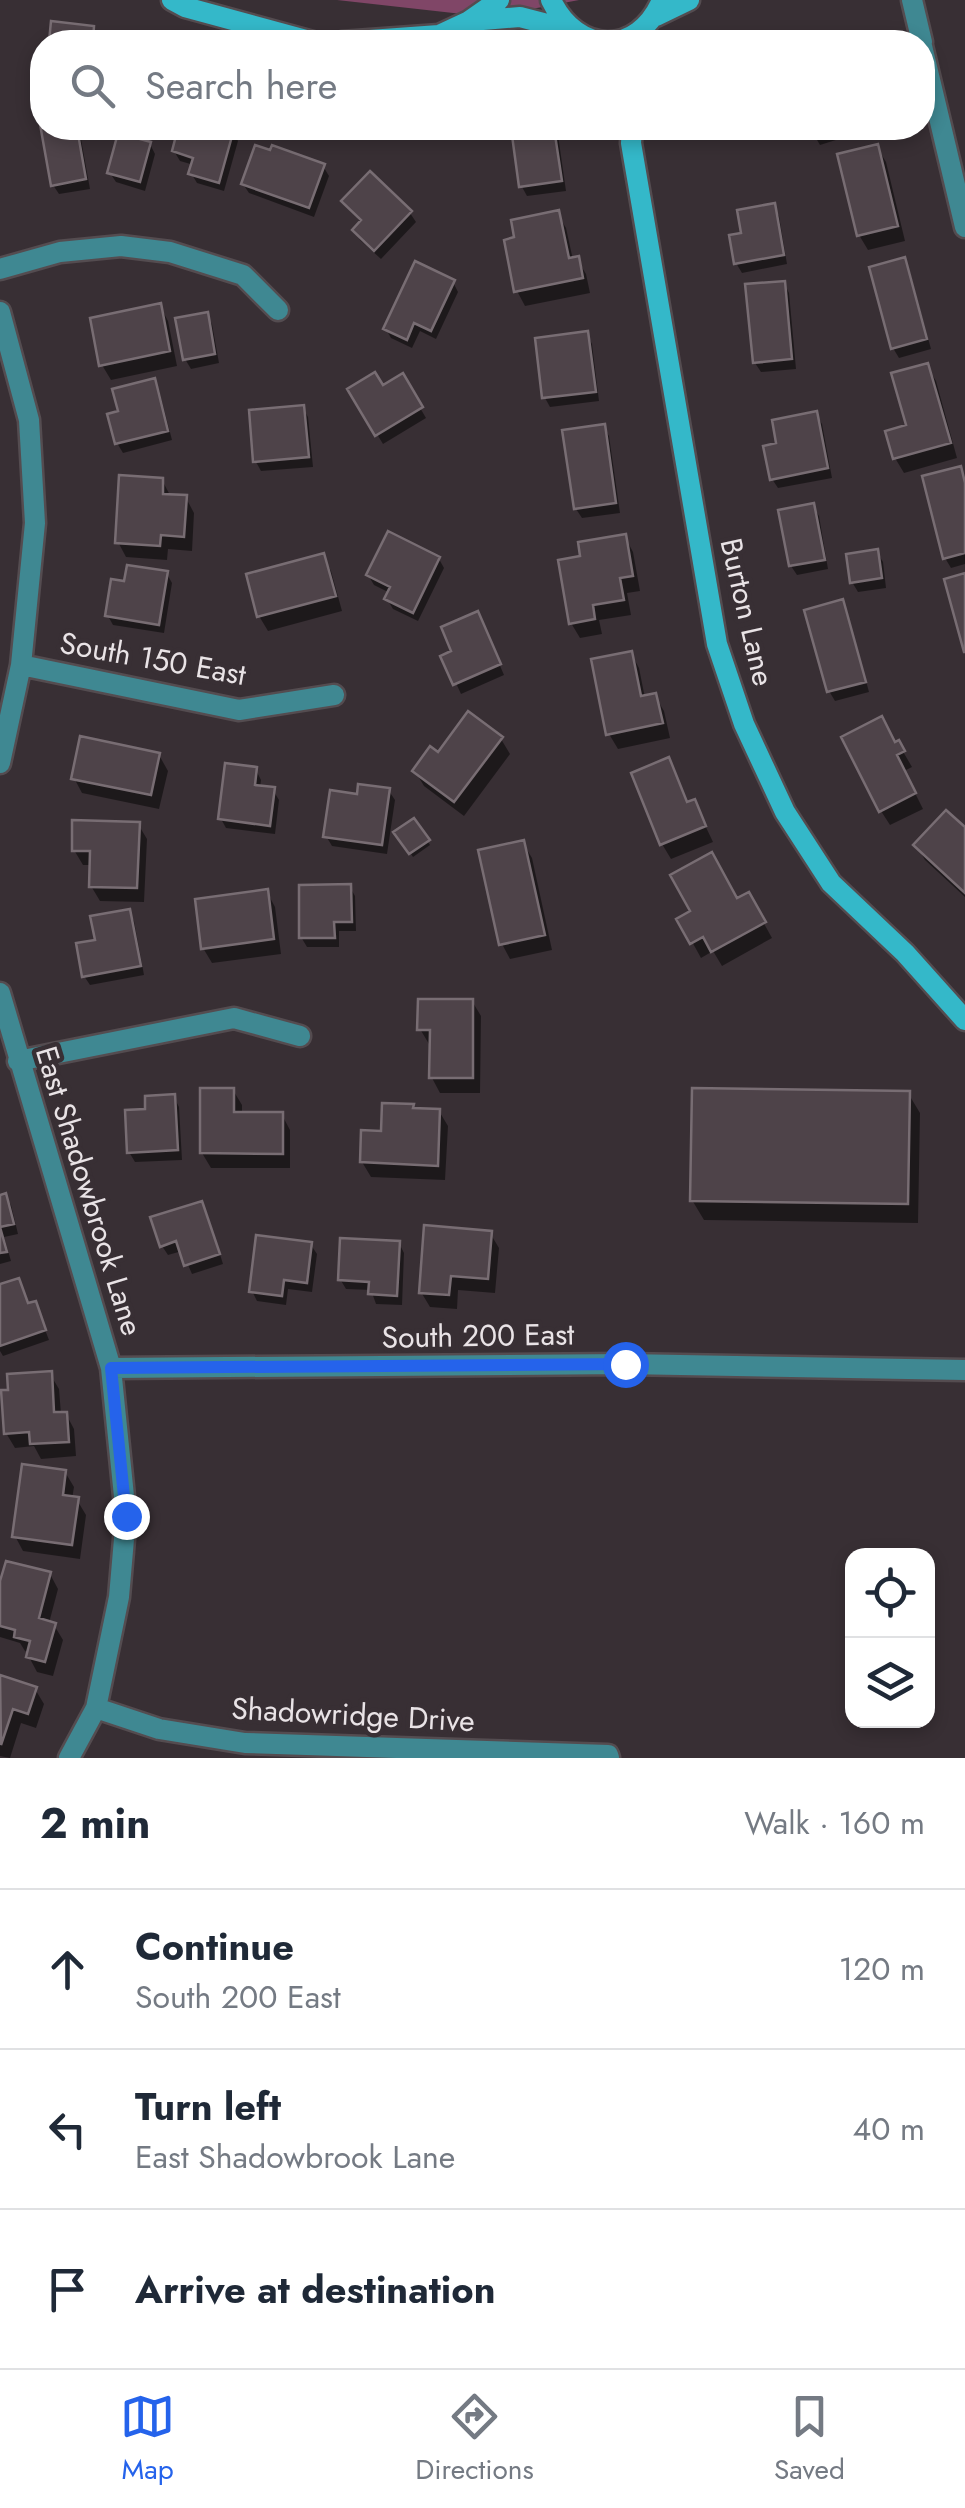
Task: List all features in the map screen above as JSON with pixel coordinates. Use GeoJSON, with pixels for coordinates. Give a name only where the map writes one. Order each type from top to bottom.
{"type":"FeatureCollection","features":[{"type":"Feature","properties":{"kind":"street"},"geometry":{"type":"LineString","coordinates":[[172,0],[270,30]]}},
{"type":"Feature","properties":{"kind":"street"},"geometry":{"type":"LineString","coordinates":[[450,30],[500,0]]}},
{"type":"Feature","properties":{"kind":"street"},"geometry":{"type":"LineString","coordinates":[[552,0],[559,17],[575,30]]}},
{"type":"Feature","properties":{"kind":"street"},"geometry":{"type":"LineString","coordinates":[[650,22],[690,0]]}},
{"type":"Feature","properties":{"kind":"street"},"geometry":{"type":"LineString","coordinates":[[912,0],[919,30]]}},
{"type":"Feature","properties":{"kind":"street"},"geometry":{"type":"LineString","coordinates":[[469,21],[520,17],[561,30]]}},
{"type":"Feature","properties":{"kind":"street"},"geometry":{"type":"LineString","coordinates":[[935,100],[965,228]]}},
{"type":"Feature","properties":{"kind":"street","name":"Burton Lane"},"geometry":{"type":"LineString","coordinates":[[630,140],[717,644],[744,724],[786,812],[831,882],[965,1020]]}},
{"type":"Feature","properties":{"kind":"street"},"geometry":{"type":"LineString","coordinates":[[0,270],[60,252],[121,246],[170,252],[243,275],[278,310]]}},
{"type":"Feature","properties":{"kind":"street"},"geometry":{"type":"LineString","coordinates":[[0,312],[29,420],[35,523],[21,664],[0,763]]}},
{"type":"Feature","properties":{"kind":"street","name":"South 150 East"},"geometry":{"type":"LineString","coordinates":[[21,664],[239,710],[334,695]]}},
{"type":"Feature","properties":{"kind":"street","name":"East Shadowbrook Lane"},"geometry":{"type":"LineString","coordinates":[[0,993],[111,1368],[126,1516],[118,1597],[96,1708],[69,1758]]}},
{"type":"Feature","properties":{"kind":"street"},"geometry":{"type":"LineString","coordinates":[[18,1061],[234,1018],[300,1036]]}},
{"type":"Feature","properties":{"kind":"street","name":"South 200 East"},"geometry":{"type":"LineString","coordinates":[[111,1368],[625,1364],[965,1370]]}},
{"type":"Feature","properties":{"kind":"street","name":"Shadowridge Drive"},"geometry":{"type":"LineString","coordinates":[[96,1708],[159,1729],[245,1743],[608,1758]]}},
{"type":"Feature","properties":{"kind":"shaded area"},"geometry":{"type":"Polygon","coordinates":[[[337,0],[579,0],[489,17],[337,0]]]}},
{"type":"Feature","properties":{"kind":"building"},"geometry":{"type":"Polygon","coordinates":[[[51,21],[94,26],[94,30],[50,30],[51,21]]]}},
{"type":"Feature","properties":{"kind":"building"},"geometry":{"type":"Polygon","coordinates":[[[43,140],[79,140],[86,179],[51,186],[43,140]]]}},
{"type":"Feature","properties":{"kind":"building"},"geometry":{"type":"Polygon","coordinates":[[[116,140],[151,142],[140,182],[107,173],[116,140]]]}},
{"type":"Feature","properties":{"kind":"building"},"geometry":{"type":"Polygon","coordinates":[[[175,140],[231,140],[219,183],[188,174],[193,158],[172,151],[175,140]]]}},
{"type":"Feature","properties":{"kind":"building"},"geometry":{"type":"Polygon","coordinates":[[[513,140],[556,140],[562,181],[519,187],[513,140]]]}},
{"type":"Feature","properties":{"kind":"building"},"geometry":{"type":"Polygon","coordinates":[[[878,144],[898,226],[857,236],[837,154],[878,144]]]}},
{"type":"Feature","properties":{"kind":"building"},"geometry":{"type":"Polygon","coordinates":[[[255,145],[270,150],[272,145],[325,164],[309,208],[241,184],[255,145]]]}},
{"type":"Feature","properties":{"kind":"building"},"geometry":{"type":"Polygon","coordinates":[[[370,171],[412,211],[374,251],[352,230],[361,220],[341,201],[370,171]]]}},
{"type":"Feature","properties":{"kind":"building"},"geometry":{"type":"Polygon","coordinates":[[[775,203],[784,255],[734,264],[729,235],[741,233],[737,210],[775,203]]]}},
{"type":"Feature","properties":{"kind":"building"},"geometry":{"type":"Polygon","coordinates":[[[559,210],[569,258],[579,256],[583,278],[514,292],[504,240],[514,237],[511,220],[559,210]]]}},
{"type":"Feature","properties":{"kind":"building"},"geometry":{"type":"Polygon","coordinates":[[[905,257],[927,339],[891,349],[869,267],[905,257]]]}},
{"type":"Feature","properties":{"kind":"building"},"geometry":{"type":"Polygon","coordinates":[[[415,261],[455,280],[431,331],[414,323],[407,340],[383,329],[415,261]]]}},
{"type":"Feature","properties":{"kind":"building"},"geometry":{"type":"Polygon","coordinates":[[[785,281],[792,359],[753,363],[745,284],[785,281]]]}},
{"type":"Feature","properties":{"kind":"building"},"geometry":{"type":"Polygon","coordinates":[[[161,303],[170,351],[99,366],[90,318],[161,303]]]}},
{"type":"Feature","properties":{"kind":"building"},"geometry":{"type":"Polygon","coordinates":[[[208,312],[215,354],[183,360],[175,318],[208,312]]]}},
{"type":"Feature","properties":{"kind":"building"},"geometry":{"type":"Polygon","coordinates":[[[588,331],[596,392],[542,398],[535,338],[588,331]]]}},
{"type":"Feature","properties":{"kind":"building"},"geometry":{"type":"Polygon","coordinates":[[[928,363],[951,443],[893,459],[885,431],[906,425],[891,373],[928,363]]]}},
{"type":"Feature","properties":{"kind":"building"},"geometry":{"type":"Polygon","coordinates":[[[375,372],[383,385],[403,373],[423,407],[375,436],[347,389],[375,372]]]}},
{"type":"Feature","properties":{"kind":"building"},"geometry":{"type":"Polygon","coordinates":[[[155,378],[168,431],[115,444],[107,414],[118,411],[112,389],[155,378]]]}},
{"type":"Feature","properties":{"kind":"building"},"geometry":{"type":"Polygon","coordinates":[[[304,405],[309,457],[253,462],[249,410],[304,405]]]}},
{"type":"Feature","properties":{"kind":"building"},"geometry":{"type":"Polygon","coordinates":[[[817,411],[828,468],[770,480],[763,446],[776,443],[772,420],[817,411]]]}},
{"type":"Feature","properties":{"kind":"building"},"geometry":{"type":"Polygon","coordinates":[[[605,424],[616,503],[574,509],[562,430],[605,424]]]}},
{"type":"Feature","properties":{"kind":"building"},"geometry":{"type":"Polygon","coordinates":[[[961,466],[965,483],[965,553],[943,559],[922,476],[961,466]]]}},
{"type":"Feature","properties":{"kind":"building"},"geometry":{"type":"Polygon","coordinates":[[[119,475],[163,478],[163,494],[187,495],[184,537],[161,535],[160,546],[115,543],[119,475]]]}},
{"type":"Feature","properties":{"kind":"building"},"geometry":{"type":"Polygon","coordinates":[[[814,503],[825,560],[789,566],[778,510],[814,503]]]}},
{"type":"Feature","properties":{"kind":"building"},"geometry":{"type":"Polygon","coordinates":[[[388,531],[440,557],[413,613],[384,599],[390,587],[366,575],[388,531]]]}},
{"type":"Feature","properties":{"kind":"building"},"geometry":{"type":"Polygon","coordinates":[[[626,534],[633,576],[620,578],[624,600],[593,605],[595,619],[569,624],[558,560],[580,556],[578,542],[626,534]]]}},
{"type":"Feature","properties":{"kind":"building"},"geometry":{"type":"Polygon","coordinates":[[[878,549],[882,578],[850,583],[846,554],[878,549]]]}},
{"type":"Feature","properties":{"kind":"building"},"geometry":{"type":"Polygon","coordinates":[[[324,553],[336,596],[257,617],[246,574],[324,553]]]}},
{"type":"Feature","properties":{"kind":"building"},"geometry":{"type":"Polygon","coordinates":[[[127,565],[168,571],[159,625],[105,616],[111,579],[124,581],[127,565]]]}},
{"type":"Feature","properties":{"kind":"building"},"geometry":{"type":"Polygon","coordinates":[[[965,573],[965,652],[964,652],[944,579],[965,573]]]}},
{"type":"Feature","properties":{"kind":"building"},"geometry":{"type":"Polygon","coordinates":[[[843,599],[866,682],[827,692],[804,610],[843,599]]]}},
{"type":"Feature","properties":{"kind":"building"},"geometry":{"type":"Polygon","coordinates":[[[478,611],[501,664],[453,685],[440,656],[451,651],[441,627],[478,611]]]}},
{"type":"Feature","properties":{"kind":"building"},"geometry":{"type":"Polygon","coordinates":[[[632,651],[641,696],[656,693],[663,723],[606,735],[591,659],[632,651]]]}},
{"type":"Feature","properties":{"kind":"building"},"geometry":{"type":"Polygon","coordinates":[[[468,711],[503,737],[454,802],[412,771],[430,746],[438,752],[468,711]]]}},
{"type":"Feature","properties":{"kind":"building"},"geometry":{"type":"Polygon","coordinates":[[[882,716],[895,742],[899,740],[905,751],[897,755],[916,793],[879,812],[841,737],[882,716]]]}},
{"type":"Feature","properties":{"kind":"building"},"geometry":{"type":"Polygon","coordinates":[[[80,736],[160,753],[151,795],[71,779],[80,736]]]}},
{"type":"Feature","properties":{"kind":"building"},"geometry":{"type":"Polygon","coordinates":[[[669,757],[687,802],[695,799],[706,826],[660,845],[631,773],[669,757]]]}},
{"type":"Feature","properties":{"kind":"building"},"geometry":{"type":"Polygon","coordinates":[[[225,763],[257,767],[255,785],[275,787],[270,826],[218,819],[225,763]]]}},
{"type":"Feature","properties":{"kind":"building"},"geometry":{"type":"Polygon","coordinates":[[[358,784],[390,788],[382,845],[323,837],[330,790],[357,794],[358,784]]]}},
{"type":"Feature","properties":{"kind":"building"},"geometry":{"type":"Polygon","coordinates":[[[946,810],[965,827],[965,893],[913,845],[946,810]]]}},
{"type":"Feature","properties":{"kind":"building"},"geometry":{"type":"Polygon","coordinates":[[[414,818],[430,840],[409,854],[393,832],[414,818]]]}},
{"type":"Feature","properties":{"kind":"building"},"geometry":{"type":"Polygon","coordinates":[[[72,820],[140,822],[137,888],[89,887],[90,851],[72,851],[72,820]]]}},
{"type":"Feature","properties":{"kind":"building"},"geometry":{"type":"Polygon","coordinates":[[[524,840],[545,935],[499,945],[478,850],[524,840]]]}},
{"type":"Feature","properties":{"kind":"building"},"geometry":{"type":"Polygon","coordinates":[[[712,852],[737,898],[749,892],[766,922],[711,952],[703,937],[690,944],[676,919],[690,911],[670,875],[712,852]]]}},
{"type":"Feature","properties":{"kind":"building"},"geometry":{"type":"Polygon","coordinates":[[[351,884],[352,922],[334,922],[335,938],[299,938],[299,885],[351,884]]]}},
{"type":"Feature","properties":{"kind":"building"},"geometry":{"type":"Polygon","coordinates":[[[268,889],[274,939],[201,949],[195,899],[268,889]]]}},
{"type":"Feature","properties":{"kind":"building"},"geometry":{"type":"Polygon","coordinates":[[[130,909],[141,966],[82,977],[76,943],[95,940],[90,916],[130,909]]]}},
{"type":"Feature","properties":{"kind":"building"},"geometry":{"type":"Polygon","coordinates":[[[418,999],[473,999],[473,1078],[429,1078],[430,1030],[417,1030],[418,999]]]}},
{"type":"Feature","properties":{"kind":"building"},"geometry":{"type":"Polygon","coordinates":[[[200,1088],[234,1088],[234,1112],[283,1112],[283,1154],[200,1153],[200,1088]]]}},
{"type":"Feature","properties":{"kind":"building"},"geometry":{"type":"Polygon","coordinates":[[[692,1088],[910,1091],[908,1204],[690,1201],[692,1088]]]}},
{"type":"Feature","properties":{"kind":"building"},"geometry":{"type":"Polygon","coordinates":[[[175,1094],[178,1150],[127,1153],[125,1110],[145,1109],[145,1096],[175,1094]]]}},
{"type":"Feature","properties":{"kind":"building"},"geometry":{"type":"Polygon","coordinates":[[[382,1103],[440,1109],[438,1166],[360,1162],[361,1130],[381,1131],[382,1103]]]}},
{"type":"Feature","properties":{"kind":"building"},"geometry":{"type":"Polygon","coordinates":[[[6,1193],[14,1224],[0,1227],[0,1195],[6,1193]]]}},
{"type":"Feature","properties":{"kind":"building"},"geometry":{"type":"Polygon","coordinates":[[[202,1201],[220,1254],[184,1266],[176,1241],[160,1247],[150,1217],[202,1201]]]}},
{"type":"Feature","properties":{"kind":"building"},"geometry":{"type":"Polygon","coordinates":[[[424,1225],[492,1231],[488,1279],[451,1276],[449,1295],[419,1293],[424,1225]]]}},
{"type":"Feature","properties":{"kind":"building"},"geometry":{"type":"Polygon","coordinates":[[[0,1227],[7,1252],[0,1253],[0,1227]]]}},
{"type":"Feature","properties":{"kind":"building"},"geometry":{"type":"Polygon","coordinates":[[[256,1235],[312,1242],[307,1283],[284,1280],[282,1296],[249,1292],[256,1235]]]}},
{"type":"Feature","properties":{"kind":"building"},"geometry":{"type":"Polygon","coordinates":[[[340,1238],[400,1241],[397,1296],[368,1294],[369,1282],[338,1280],[340,1238]]]}},
{"type":"Feature","properties":{"kind":"building"},"geometry":{"type":"Polygon","coordinates":[[[19,1278],[28,1303],[36,1301],[46,1330],[0,1346],[0,1284],[19,1278]]]}},
{"type":"Feature","properties":{"kind":"building"},"geometry":{"type":"Polygon","coordinates":[[[52,1371],[54,1412],[67,1412],[69,1442],[30,1444],[29,1432],[4,1434],[1,1390],[8,1390],[7,1374],[52,1371]]]}},
{"type":"Feature","properties":{"kind":"building"},"geometry":{"type":"Polygon","coordinates":[[[22,1464],[66,1470],[63,1495],[79,1497],[72,1545],[12,1537],[22,1464]]]}},
{"type":"Feature","properties":{"kind":"building"},"geometry":{"type":"Polygon","coordinates":[[[6,1561],[51,1572],[39,1618],[56,1623],[45,1662],[26,1657],[30,1641],[14,1637],[15,1630],[0,1626],[0,1581],[6,1561]]]}},
{"type":"Feature","properties":{"kind":"building"},"geometry":{"type":"Polygon","coordinates":[[[0,1675],[37,1687],[28,1714],[13,1709],[1,1745],[0,1675]]]}},
{"type":"Feature","properties":{"kind":"route"},"geometry":{"type":"LineString","coordinates":[[126,1516],[111,1368],[625,1364]]}}]}
